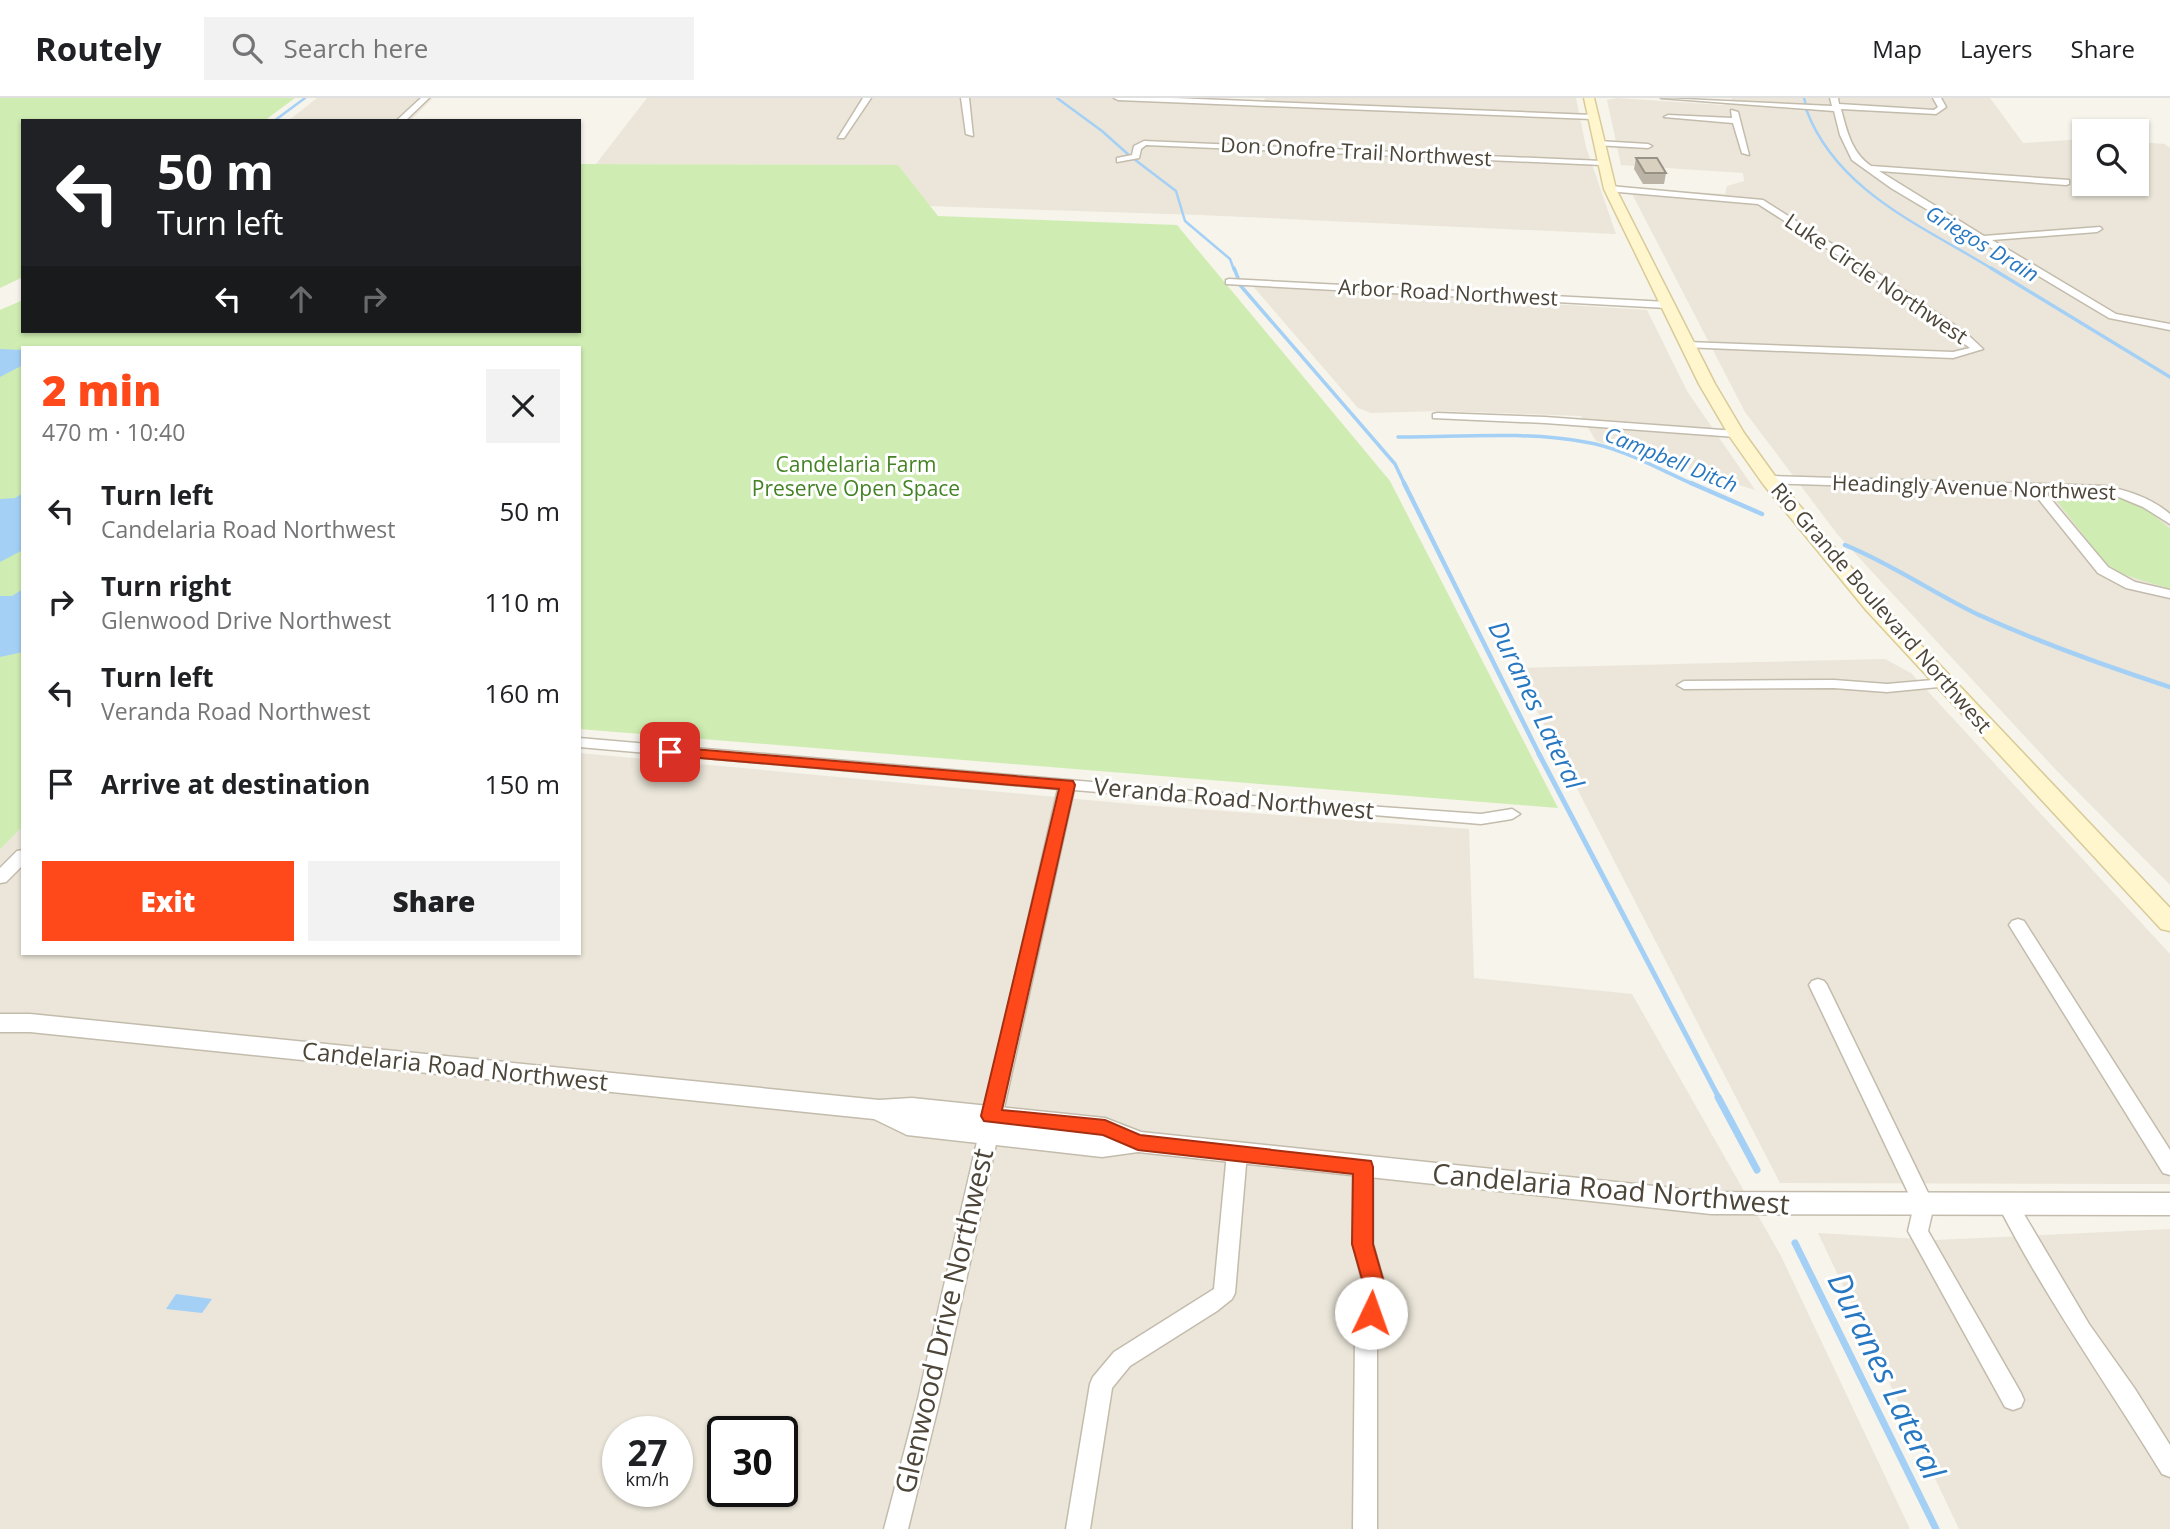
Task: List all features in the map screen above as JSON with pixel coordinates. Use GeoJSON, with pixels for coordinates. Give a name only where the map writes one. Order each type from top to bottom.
{"type":"FeatureCollection","features":[{"type":"Feature","properties":{"kind":"main road","name":"Rio Grande Boulevard Northwest"},"geometry":{"type":"LineString","coordinates":[[1589,98],[1610,190],[1687,345],[1736,434],[1769,480],[1873,606],[2170,923]]}},
{"type":"Feature","properties":{"kind":"street"},"geometry":{"type":"LineString","coordinates":[[402,119],[425,98]]}},
{"type":"Feature","properties":{"kind":"street"},"geometry":{"type":"LineString","coordinates":[[841,136],[867,98]]}},
{"type":"Feature","properties":{"kind":"street"},"geometry":{"type":"LineString","coordinates":[[965,98],[970,134]]}},
{"type":"Feature","properties":{"kind":"street"},"geometry":{"type":"LineString","coordinates":[[1118,98],[1592,117]]}},
{"type":"Feature","properties":{"kind":"street"},"geometry":{"type":"LineString","coordinates":[[1665,98],[1836,104],[1936,112],[1942,107],[1937,98]]}},
{"type":"Feature","properties":{"kind":"street"},"geometry":{"type":"LineString","coordinates":[[1727,101],[1746,153]]}},
{"type":"Feature","properties":{"kind":"street"},"geometry":{"type":"LineString","coordinates":[[1836,104],[1844,135],[1855,158],[1894,186],[2113,316],[2170,327]]}},
{"type":"Feature","properties":{"kind":"street"},"geometry":{"type":"LineString","coordinates":[[1668,117],[1735,121]]}},
{"type":"Feature","properties":{"kind":"street","name":"Don Onofre Trail Northwest"},"geometry":{"type":"LineString","coordinates":[[1119,160],[1138,154],[1137,148],[1144,143],[1155,143],[1602,163]]}},
{"type":"Feature","properties":{"kind":"street"},"geometry":{"type":"LineString","coordinates":[[1598,143],[1648,146]]}},
{"type":"Feature","properties":{"kind":"street"},"geometry":{"type":"LineString","coordinates":[[1869,168],[2066,182]]}},
{"type":"Feature","properties":{"kind":"street","name":"Luke Circle Northwest"},"geometry":{"type":"LineString","coordinates":[[1610,190],[1760,202],[1881,279],[1978,349],[1952,355],[1687,345]]}},
{"type":"Feature","properties":{"kind":"street"},"geometry":{"type":"LineString","coordinates":[[1985,238],[2097,229]]}},
{"type":"Feature","properties":{"kind":"street","name":"Arbor Road Northwest"},"geometry":{"type":"LineString","coordinates":[[1229,282],[1667,305]]}},
{"type":"Feature","properties":{"kind":"street"},"geometry":{"type":"LineString","coordinates":[[1437,416],[1545,420],[1736,434]]}},
{"type":"Feature","properties":{"kind":"street","name":"Headingly Avenue Northwest"},"geometry":{"type":"LineString","coordinates":[[1769,480],[2105,490],[2132,495],[2154,506],[2170,520]]}},
{"type":"Feature","properties":{"kind":"street"},"geometry":{"type":"LineString","coordinates":[[2036,488],[2103,570],[2132,585],[2170,594]]}},
{"type":"Feature","properties":{"kind":"street"},"geometry":{"type":"LineString","coordinates":[[1684,685],[1834,684],[1887,688],[1944,683]]}},
{"type":"Feature","properties":{"kind":"street","name":"Veranda Road Northwest"},"geometry":{"type":"LineString","coordinates":[[581,742],[1481,819],[1512,814]]}},
{"type":"Feature","properties":{"kind":"street","name":"Glenwood Drive Northwest"},"geometry":{"type":"LineString","coordinates":[[896,1529],[929,1403],[989,1125],[1068,785]]}},
{"type":"Feature","properties":{"kind":"street"},"geometry":{"type":"LineString","coordinates":[[0,878],[21,857]]}},
{"type":"Feature","properties":{"kind":"street"},"geometry":{"type":"LineString","coordinates":[[2018,925],[2170,1167]]}},
{"type":"Feature","properties":{"kind":"street"},"geometry":{"type":"LineString","coordinates":[[1818,985],[1924,1205],[1918,1231],[2013,1400]]}},
{"type":"Feature","properties":{"kind":"street","name":"Candelaria Road Northwest"},"geometry":{"type":"LineString","coordinates":[[0,1015],[30,1023]]}},
{"type":"Feature","properties":{"kind":"street","name":"Candelaria Road Northwest"},"geometry":{"type":"LineString","coordinates":[[0,1023],[30,1023],[879,1111],[907,1125],[989,1125],[1102,1147],[1138,1142],[1711,1203],[2170,1204]]}},
{"type":"Feature","properties":{"kind":"street"},"geometry":{"type":"LineString","coordinates":[[1078,1529],[1101,1384],[1122,1359],[1224,1293],[1237,1153]]}},
{"type":"Feature","properties":{"kind":"street"},"geometry":{"type":"LineString","coordinates":[[1363,1167],[1363,1244],[1376,1293],[1366,1334],[1365,1529]]}},
{"type":"Feature","properties":{"kind":"street"},"geometry":{"type":"LineString","coordinates":[[2008,1205],[2081,1331],[2127,1396],[2170,1466]]}},
{"type":"Feature","properties":{"kind":"shaded area"},"geometry":{"type":"Polygon","coordinates":[[[317,98],[433,98],[412,119],[291,119],[317,98]]]}},
{"type":"Feature","properties":{"kind":"shaded area"},"geometry":{"type":"Polygon","coordinates":[[[647,98],[1149,98],[1152,102],[1262,106],[1265,98],[1576,98],[1586,147],[1616,234],[928,206],[898,165],[596,164],[647,98]]]}},
{"type":"Feature","properties":{"kind":"shaded area"},"geometry":{"type":"Polygon","coordinates":[[[1617,98],[1723,105],[1733,98],[1990,98],[2023,143],[2072,140],[2072,196],[2149,196],[2149,143],[2165,144],[2170,148],[2170,885],[2058,772],[1838,535],[1745,412],[1629,188],[1725,194],[1727,186],[1744,181],[1743,173],[1621,165],[1607,100],[1617,98]]]}},
{"type":"Feature","properties":{"kind":"shaded area"},"geometry":{"type":"Polygon","coordinates":[[[1252,285],[1647,310],[1687,391],[1755,490],[1596,441],[1581,416],[1437,411],[1371,413],[1358,408],[1252,285]]]}},
{"type":"Feature","properties":{"kind":"shaded area"},"geometry":{"type":"Polygon","coordinates":[[[1885,659],[1911,673],[2170,954],[2170,1184],[1780,1183],[1515,668],[1885,659]]]}},
{"type":"Feature","properties":{"kind":"shaded area"},"geometry":{"type":"Polygon","coordinates":[[[581,753],[1142,805],[1469,829],[1474,978],[1632,994],[1781,1256],[1910,1529],[0,1529],[0,824],[21,826],[21,955],[581,955],[581,753]]]}},
{"type":"Feature","properties":{"kind":"shaded area"},"geometry":{"type":"Polygon","coordinates":[[[2170,1229],[2170,1529],[1959,1529],[1818,1233],[1936,1240],[2170,1229]]]}},
{"type":"Feature","properties":{"kind":"green space"},"geometry":{"type":"Polygon","coordinates":[[[0,98],[295,98],[267,119],[21,119],[21,278],[0,288],[0,98]]]}},
{"type":"Feature","properties":{"kind":"green space","name":"Candelaria Farm Preserve Open Space"},"geometry":{"type":"Polygon","coordinates":[[[581,164],[898,165],[938,216],[1177,225],[1390,481],[1558,808],[581,729],[581,346],[21,346],[21,828],[0,849],[0,310],[21,301],[21,333],[581,333],[581,164]]]}},
{"type":"Feature","properties":{"kind":"green space"},"geometry":{"type":"Polygon","coordinates":[[[2061,494],[2124,498],[2142,505],[2170,529],[2170,589],[2122,574],[2105,563],[2054,497],[2061,494]]]}},
{"type":"Feature","properties":{"kind":"water"},"geometry":{"type":"Polygon","coordinates":[[[0,349],[21,350],[21,366],[0,377],[0,349]]]}},
{"type":"Feature","properties":{"kind":"water"},"geometry":{"type":"Polygon","coordinates":[[[21,494],[21,551],[0,562],[0,499],[15,498],[21,494]]]}},
{"type":"Feature","properties":{"kind":"water"},"geometry":{"type":"Polygon","coordinates":[[[21,590],[21,652],[0,657],[0,596],[12,596],[21,590]]]}},
{"type":"Feature","properties":{"kind":"water"},"geometry":{"type":"Polygon","coordinates":[[[176,1294],[212,1299],[202,1313],[166,1309],[176,1294]]]}},
{"type":"Feature","properties":{"kind":"building"},"geometry":{"type":"Polygon","coordinates":[[[1636,158],[1657,158],[1666,173],[1645,173],[1636,158]]]}},
{"type":"Feature","properties":{"kind":"waterway"},"geometry":{"type":"LineString","coordinates":[[277,119],[305,98]]}},
{"type":"Feature","properties":{"kind":"waterway","name":"Duranes Lateral"},"geometry":{"type":"LineString","coordinates":[[1057,98],[1102,131],[1130,156]]}},
{"type":"Feature","properties":{"kind":"waterway","name":"Griegos Drain"},"geometry":{"type":"LineString","coordinates":[[1804,98],[1806,105]]}},
{"type":"Feature","properties":{"kind":"waterway","name":"Griegos Drain"},"geometry":{"type":"LineString","coordinates":[[1806,109],[1820,138],[1838,163],[1860,185],[1911,222],[1994,270]]}},
{"type":"Feature","properties":{"kind":"waterway","name":"Duranes Lateral"},"geometry":{"type":"LineString","coordinates":[[1134,159],[1176,191],[1185,221],[1230,259],[1234,270]]}},
{"type":"Feature","properties":{"kind":"waterway","name":"Duranes Lateral"},"geometry":{"type":"LineString","coordinates":[[1234,268],[1238,278]]}},
{"type":"Feature","properties":{"kind":"waterway","name":"Griegos Drain"},"geometry":{"type":"LineString","coordinates":[[1991,268],[2170,377]]}},
{"type":"Feature","properties":{"kind":"waterway","name":"Duranes Lateral"},"geometry":{"type":"LineString","coordinates":[[1240,285],[1395,464],[1405,485]]}},
{"type":"Feature","properties":{"kind":"waterway","name":"Campbell Ditch"},"geometry":{"type":"LineString","coordinates":[[1398,437],[1516,436],[1585,442],[1627,454],[1695,485]]}},
{"type":"Feature","properties":{"kind":"waterway","name":"Duranes Lateral"},"geometry":{"type":"LineString","coordinates":[[1404,483],[1539,754]]}},
{"type":"Feature","properties":{"kind":"waterway","name":"Campbell Ditch"},"geometry":{"type":"LineString","coordinates":[[1691,483],[1762,514]]}},
{"type":"Feature","properties":{"kind":"waterway","name":"Campbell Ditch"},"geometry":{"type":"LineString","coordinates":[[1845,545],[1979,615],[2073,654],[2170,687]]}},
{"type":"Feature","properties":{"kind":"waterway","name":"Duranes Lateral"},"geometry":{"type":"LineString","coordinates":[[1539,754],[1719,1098]]}},
{"type":"Feature","properties":{"kind":"waterway","name":"Duranes Lateral"},"geometry":{"type":"LineString","coordinates":[[1718,1097],[1757,1170]]}},
{"type":"Feature","properties":{"kind":"waterway","name":"Duranes Lateral"},"geometry":{"type":"LineString","coordinates":[[1795,1243],[1936,1529]]}},
{"type":"Feature","properties":{"kind":"route"},"geometry":{"type":"LineString","coordinates":[[670,752],[1068,785],[991,1116],[1105,1128],[1138,1142],[1363,1167],[1363,1244],[1376,1293],[1371,1313]]}}]}
